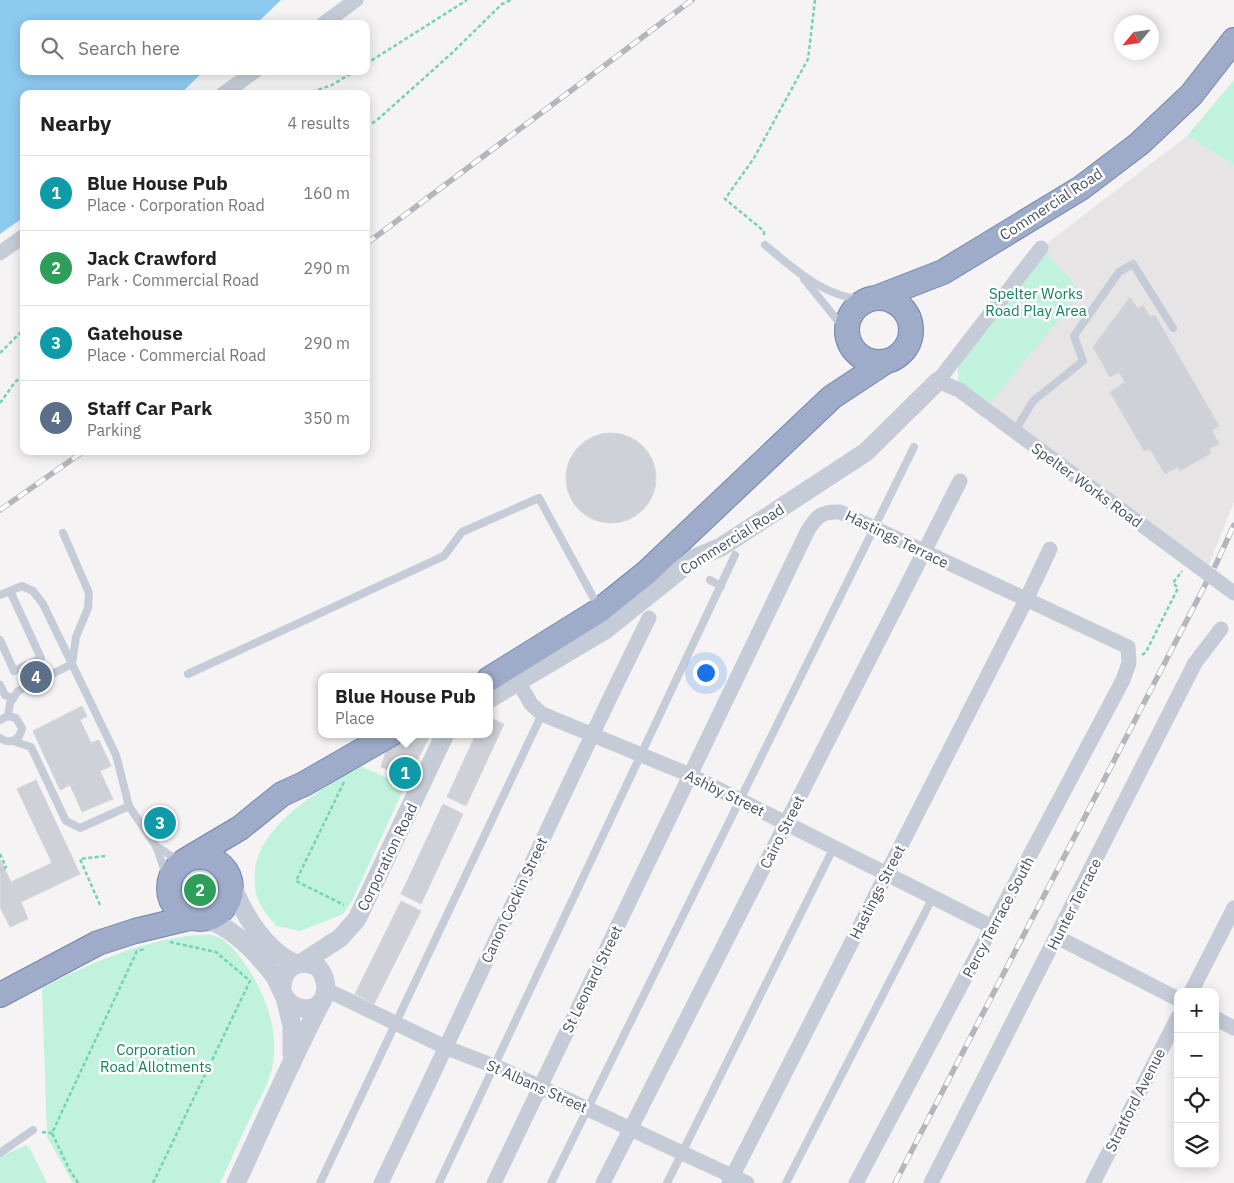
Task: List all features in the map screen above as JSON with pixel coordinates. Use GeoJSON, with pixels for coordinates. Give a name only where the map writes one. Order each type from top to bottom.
{"type":"FeatureCollection","features":[{"type":"Feature","properties":{"kind":"highway","name":"Commercial Road"},"geometry":{"type":"LineString","coordinates":[[872,299],[943,272],[1081,188],[1139,144],[1190,95],[1234,40]]}},
{"type":"Feature","properties":{"kind":"highway","name":"Commercial Road"},"geometry":{"type":"LineString","coordinates":[[910,336],[914,311],[918,302],[943,272]]}},
{"type":"Feature","properties":{"kind":"highway"},"geometry":{"type":"LineString","coordinates":[[872,299],[896,303],[906,314],[910,325],[910,336],[902,353],[885,362],[865,359],[856,353],[847,335],[851,314],[872,299]]}},
{"type":"Feature","properties":{"kind":"highway","name":"Commercial Road"},"geometry":{"type":"LineString","coordinates":[[832,397],[846,362],[847,335]]}},
{"type":"Feature","properties":{"kind":"highway","name":"Commercial Road"},"geometry":{"type":"LineString","coordinates":[[493,677],[600,610],[646,573],[707,517],[832,397],[885,362]]}},
{"type":"Feature","properties":{"kind":"highway"},"geometry":{"type":"LineString","coordinates":[[135,931],[170,890],[173,873],[184,862],[240,828],[282,794],[384,738]]}},
{"type":"Feature","properties":{"kind":"highway"},"geometry":{"type":"LineString","coordinates":[[1,990],[98,943],[135,931],[216,916],[227,905],[230,860],[240,828]]}},
{"type":"Feature","properties":{"kind":"highway"},"geometry":{"type":"LineString","coordinates":[[184,862],[197,857],[208,858],[219,863],[230,880]]}},
{"type":"Feature","properties":{"kind":"highway"},"geometry":{"type":"LineString","coordinates":[[170,890],[181,913],[198,918]]}},
{"type":"Feature","properties":{"kind":"street"},"geometry":{"type":"LineString","coordinates":[[328,20],[356,0]]}},
{"type":"Feature","properties":{"kind":"street"},"geometry":{"type":"LineString","coordinates":[[229,90],[249,75]]}},
{"type":"Feature","properties":{"kind":"street"},"geometry":{"type":"LineString","coordinates":[[0,253],[20,239]]}},
{"type":"Feature","properties":{"kind":"street"},"geometry":{"type":"LineString","coordinates":[[938,381],[1041,248]]}},
{"type":"Feature","properties":{"kind":"street","name":"Spelter Works Road"},"geometry":{"type":"LineString","coordinates":[[938,381],[959,390],[1234,593]]}},
{"type":"Feature","properties":{"kind":"street","name":"Commercial Road"},"geometry":{"type":"LineString","coordinates":[[493,697],[605,630],[695,558],[720,547],[866,452],[938,381]]}},
{"type":"Feature","properties":{"kind":"street","name":"Cairo Street"},"geometry":{"type":"LineString","coordinates":[[603,1183],[960,481]]}},
{"type":"Feature","properties":{"kind":"street","name":"Hastings Terrace"},"geometry":{"type":"LineString","coordinates":[[690,775],[808,530],[818,516],[828,511],[840,512],[1128,647]]}},
{"type":"Feature","properties":{"kind":"street","name":"Hastings Street"},"geometry":{"type":"LineString","coordinates":[[731,1179],[1026,600],[1050,549]]}},
{"type":"Feature","properties":{"kind":"street","name":"Canon Cockin Street"},"geometry":{"type":"LineString","coordinates":[[381,1183],[447,1048],[590,736],[649,618]]}},
{"type":"Feature","properties":{"kind":"street","name":"Hunter Terrace"},"geometry":{"type":"LineString","coordinates":[[931,1183],[1195,663],[1221,629]]}},
{"type":"Feature","properties":{"kind":"street","name":"Percy Terrace South"},"geometry":{"type":"LineString","coordinates":[[856,1183],[1124,680],[1129,663],[1128,647]]}},
{"type":"Feature","properties":{"kind":"street","name":"Ashby Street"},"geometry":{"type":"LineString","coordinates":[[519,682],[530,704],[542,714],[590,736],[690,775],[992,927]]}},
{"type":"Feature","properties":{"kind":"street","name":"Corporation Road"},"geometry":{"type":"LineString","coordinates":[[283,993],[284,974],[340,938],[357,919],[443,739]]}},
{"type":"Feature","properties":{"kind":"street","name":"St Leonard Street"},"geometry":{"type":"LineString","coordinates":[[494,1183],[690,775]]}},
{"type":"Feature","properties":{"kind":"street"},"geometry":{"type":"LineString","coordinates":[[230,880],[242,909],[263,938],[286,960],[318,967],[325,991],[307,1008],[296,1007],[283,993]]}},
{"type":"Feature","properties":{"kind":"street"},"geometry":{"type":"LineString","coordinates":[[1193,988],[1234,908]]}},
{"type":"Feature","properties":{"kind":"street","name":"Corporation Road"},"geometry":{"type":"LineString","coordinates":[[198,918],[222,924],[235,934],[274,974],[283,993],[292,1026],[292,1058]]}},
{"type":"Feature","properties":{"kind":"street"},"geometry":{"type":"LineString","coordinates":[[1057,937],[1174,996]]}},
{"type":"Feature","properties":{"kind":"street","name":"Corporation Road"},"geometry":{"type":"LineString","coordinates":[[236,1183],[268,1116],[292,1058],[325,991],[330,962],[340,938]]}},
{"type":"Feature","properties":{"kind":"street","name":"St Albans Street"},"geometry":{"type":"LineString","coordinates":[[325,991],[447,1048],[494,1066],[588,1108],[682,1152],[731,1179],[747,1183]]}},
{"type":"Feature","properties":{"kind":"street"},"geometry":{"type":"LineString","coordinates":[[1219,1020],[1234,1028]]}},
{"type":"Feature","properties":{"kind":"street","name":"Stratford Avenue"},"geometry":{"type":"LineString","coordinates":[[1093,1183],[1174,1026]]}},
{"type":"Feature","properties":{"kind":"lane"},"geometry":{"type":"LineString","coordinates":[[765,245],[802,276],[847,335]]}},
{"type":"Feature","properties":{"kind":"lane"},"geometry":{"type":"LineString","coordinates":[[1015,431],[1033,401],[1084,361],[1074,336],[1119,272],[1133,264],[1173,328]]}},
{"type":"Feature","properties":{"kind":"lane"},"geometry":{"type":"LineString","coordinates":[[802,276],[849,300],[872,299]]}},
{"type":"Feature","properties":{"kind":"lane"},"geometry":{"type":"LineString","coordinates":[[551,1183],[914,447]]}},
{"type":"Feature","properties":{"kind":"lane"},"geometry":{"type":"LineString","coordinates":[[188,674],[444,556],[462,532],[539,498],[600,610]]}},
{"type":"Feature","properties":{"kind":"lane"},"geometry":{"type":"LineString","coordinates":[[63,533],[89,593],[88,608],[76,638],[72,664]]}},
{"type":"Feature","properties":{"kind":"lane"},"geometry":{"type":"LineString","coordinates":[[439,1183],[735,555]]}},
{"type":"Feature","properties":{"kind":"lane"},"geometry":{"type":"LineString","coordinates":[[710,580],[722,586]]}},
{"type":"Feature","properties":{"kind":"lane"},"geometry":{"type":"LineString","coordinates":[[0,595],[22,586],[33,591],[43,604],[116,754],[129,806],[156,846],[170,890]]}},
{"type":"Feature","properties":{"kind":"lane"},"geometry":{"type":"LineString","coordinates":[[0,640],[14,671],[41,658],[10,591]]}},
{"type":"Feature","properties":{"kind":"lane"},"geometry":{"type":"LineString","coordinates":[[13,741],[20,736],[22,728],[16,718],[4,718],[12,698],[18,691],[72,664]]}},
{"type":"Feature","properties":{"kind":"lane"},"geometry":{"type":"LineString","coordinates":[[0,685],[5,695],[12,698]]}},
{"type":"Feature","properties":{"kind":"lane"},"geometry":{"type":"LineString","coordinates":[[320,1183],[542,714]]}},
{"type":"Feature","properties":{"kind":"lane"},"geometry":{"type":"LineString","coordinates":[[0,738],[31,747],[66,821],[80,828],[129,806]]}},
{"type":"Feature","properties":{"kind":"lane"},"geometry":{"type":"LineString","coordinates":[[156,846],[184,862]]}},
{"type":"Feature","properties":{"kind":"lane"},"geometry":{"type":"LineString","coordinates":[[667,1183],[834,847]]}},
{"type":"Feature","properties":{"kind":"lane"},"geometry":{"type":"LineString","coordinates":[[786,1183],[933,897]]}},
{"type":"Feature","properties":{"kind":"lane"},"geometry":{"type":"LineString","coordinates":[[0,1153],[33,1130]]}},
{"type":"Feature","properties":{"kind":"path"},"geometry":{"type":"LineString","coordinates":[[370,61],[467,0]]}},
{"type":"Feature","properties":{"kind":"path"},"geometry":{"type":"LineString","coordinates":[[370,124],[376,121],[452,53],[502,4],[511,0]]}},
{"type":"Feature","properties":{"kind":"path"},"geometry":{"type":"LineString","coordinates":[[765,245],[764,231],[725,199],[754,158],[808,59],[814,0]]}},
{"type":"Feature","properties":{"kind":"path"},"geometry":{"type":"LineString","coordinates":[[318,90],[332,85],[348,75]]}},
{"type":"Feature","properties":{"kind":"path"},"geometry":{"type":"LineString","coordinates":[[0,353],[20,333]]}},
{"type":"Feature","properties":{"kind":"path"},"geometry":{"type":"LineString","coordinates":[[0,403],[20,378]]}},
{"type":"Feature","properties":{"kind":"path"},"geometry":{"type":"LineString","coordinates":[[1129,663],[1146,652],[1178,588],[1173,583],[1193,562]]}},
{"type":"Feature","properties":{"kind":"path"},"geometry":{"type":"LineString","coordinates":[[340,763],[348,774],[296,880],[344,905]]}},
{"type":"Feature","properties":{"kind":"path"},"geometry":{"type":"LineString","coordinates":[[0,854],[6,867],[1,870]]}},
{"type":"Feature","properties":{"kind":"path"},"geometry":{"type":"LineString","coordinates":[[100,905],[80,860],[106,856]]}},
{"type":"Feature","properties":{"kind":"path"},"geometry":{"type":"LineString","coordinates":[[153,1183],[250,982],[216,952],[170,942],[162,944]]}},
{"type":"Feature","properties":{"kind":"path"},"geometry":{"type":"LineString","coordinates":[[78,1183],[68,1169],[52,1133],[137,951],[154,946]]}},
{"type":"Feature","properties":{"kind":"shaded area"},"geometry":{"type":"Polygon","coordinates":[[[1187,136],[1234,165],[1234,502],[1206,572],[984,409],[1041,248],[1187,136]]]}},
{"type":"Feature","properties":{"kind":"green space"},"geometry":{"type":"Polygon","coordinates":[[[1234,80],[1234,165],[1187,136],[1234,80]]]}},
{"type":"Feature","properties":{"kind":"green space","name":"Spelter Works Road Play Area"},"geometry":{"type":"Polygon","coordinates":[[[1041,248],[1082,292],[985,409],[959,390],[957,357],[1041,248]]]}},
{"type":"Feature","properties":{"kind":"green space"},"geometry":{"type":"Polygon","coordinates":[[[358,765],[405,786],[352,901],[343,914],[300,931],[276,926],[257,897],[255,874],[260,853],[270,835],[285,818],[303,803],[358,765]]]}},
{"type":"Feature","properties":{"kind":"green space"},"geometry":{"type":"Polygon","coordinates":[[[200,871],[213,876],[218,889],[213,902],[200,907],[187,902],[182,889],[187,876],[200,871]]]}},
{"type":"Feature","properties":{"kind":"green space","name":"Corporation Road Allotments"},"geometry":{"type":"Polygon","coordinates":[[[196,935],[210,935],[220,938],[239,955],[262,994],[271,1021],[273,1034],[273,1062],[270,1076],[220,1183],[73,1183],[47,1137],[42,988],[116,954],[155,942],[196,935]]]}},
{"type":"Feature","properties":{"kind":"green space"},"geometry":{"type":"Polygon","coordinates":[[[26,1145],[30,1148],[47,1183],[0,1183],[0,1157],[26,1145]]]}},
{"type":"Feature","properties":{"kind":"water"},"geometry":{"type":"Polygon","coordinates":[[[0,0],[281,0],[260,20],[20,20],[20,75],[200,75],[184,90],[20,90],[20,220],[0,234],[0,0]]]}},
{"type":"Feature","properties":{"kind":"building"},"geometry":{"type":"Polygon","coordinates":[[[1130,297],[1138,309],[1143,305],[1150,317],[1155,315],[1219,426],[1212,430],[1219,444],[1209,449],[1211,453],[1180,471],[1178,467],[1165,474],[1150,449],[1144,451],[1110,392],[1125,382],[1119,372],[1110,377],[1093,347],[1130,297]]]}},
{"type":"Feature","properties":{"kind":"building"},"geometry":{"type":"Polygon","coordinates":[[[611,433],[620,434],[636,441],[648,453],[655,469],[655,487],[648,503],[636,515],[620,522],[611,523],[602,522],[586,515],[574,503],[567,487],[566,478],[567,469],[574,453],[586,441],[602,434],[611,433]]]}},
{"type":"Feature","properties":{"kind":"building"},"geometry":{"type":"Polygon","coordinates":[[[82,706],[87,716],[80,720],[91,743],[99,740],[111,766],[100,771],[113,799],[82,812],[70,785],[60,790],[33,731],[82,706]]]}},
{"type":"Feature","properties":{"kind":"building"},"geometry":{"type":"Polygon","coordinates":[[[493,719],[504,724],[466,806],[447,797],[474,738],[493,738],[493,719]]]}},
{"type":"Feature","properties":{"kind":"building"},"geometry":{"type":"Polygon","coordinates":[[[395,738],[429,738],[408,778],[381,767],[389,742],[395,738]]]}},
{"type":"Feature","properties":{"kind":"building"},"geometry":{"type":"Polygon","coordinates":[[[36,780],[80,874],[21,902],[28,919],[10,927],[0,907],[0,859],[11,882],[52,863],[17,789],[36,780]]]}},
{"type":"Feature","properties":{"kind":"building"},"geometry":{"type":"Polygon","coordinates":[[[443,804],[463,814],[421,904],[401,894],[443,804]]]}},
{"type":"Feature","properties":{"kind":"building"},"geometry":{"type":"Polygon","coordinates":[[[157,808],[173,831],[163,838],[146,815],[157,808]]]}},
{"type":"Feature","properties":{"kind":"building"},"geometry":{"type":"Polygon","coordinates":[[[401,901],[421,911],[374,1004],[355,994],[401,901]]]}},
{"type":"Feature","properties":{"kind":"railway"},"geometry":{"type":"LineString","coordinates":[[370,241],[692,0]]}},
{"type":"Feature","properties":{"kind":"railway"},"geometry":{"type":"LineString","coordinates":[[0,510],[78,455]]}},
{"type":"Feature","properties":{"kind":"railway"},"geometry":{"type":"LineString","coordinates":[[895,1183],[1216,564],[1234,525]]}},
{"type":"Feature","properties":{"kind":"place","name":"Staff Car Park"},"geometry":{"type":"Point","coordinates":[36,677]}},
{"type":"Feature","properties":{"kind":"place","name":"Blue House Pub"},"geometry":{"type":"Point","coordinates":[405,773]}},
{"type":"Feature","properties":{"kind":"place","name":"Gatehouse"},"geometry":{"type":"Point","coordinates":[160,823]}},
{"type":"Feature","properties":{"kind":"place","name":"Jack Crawford"},"geometry":{"type":"Point","coordinates":[200,890]}}]}
